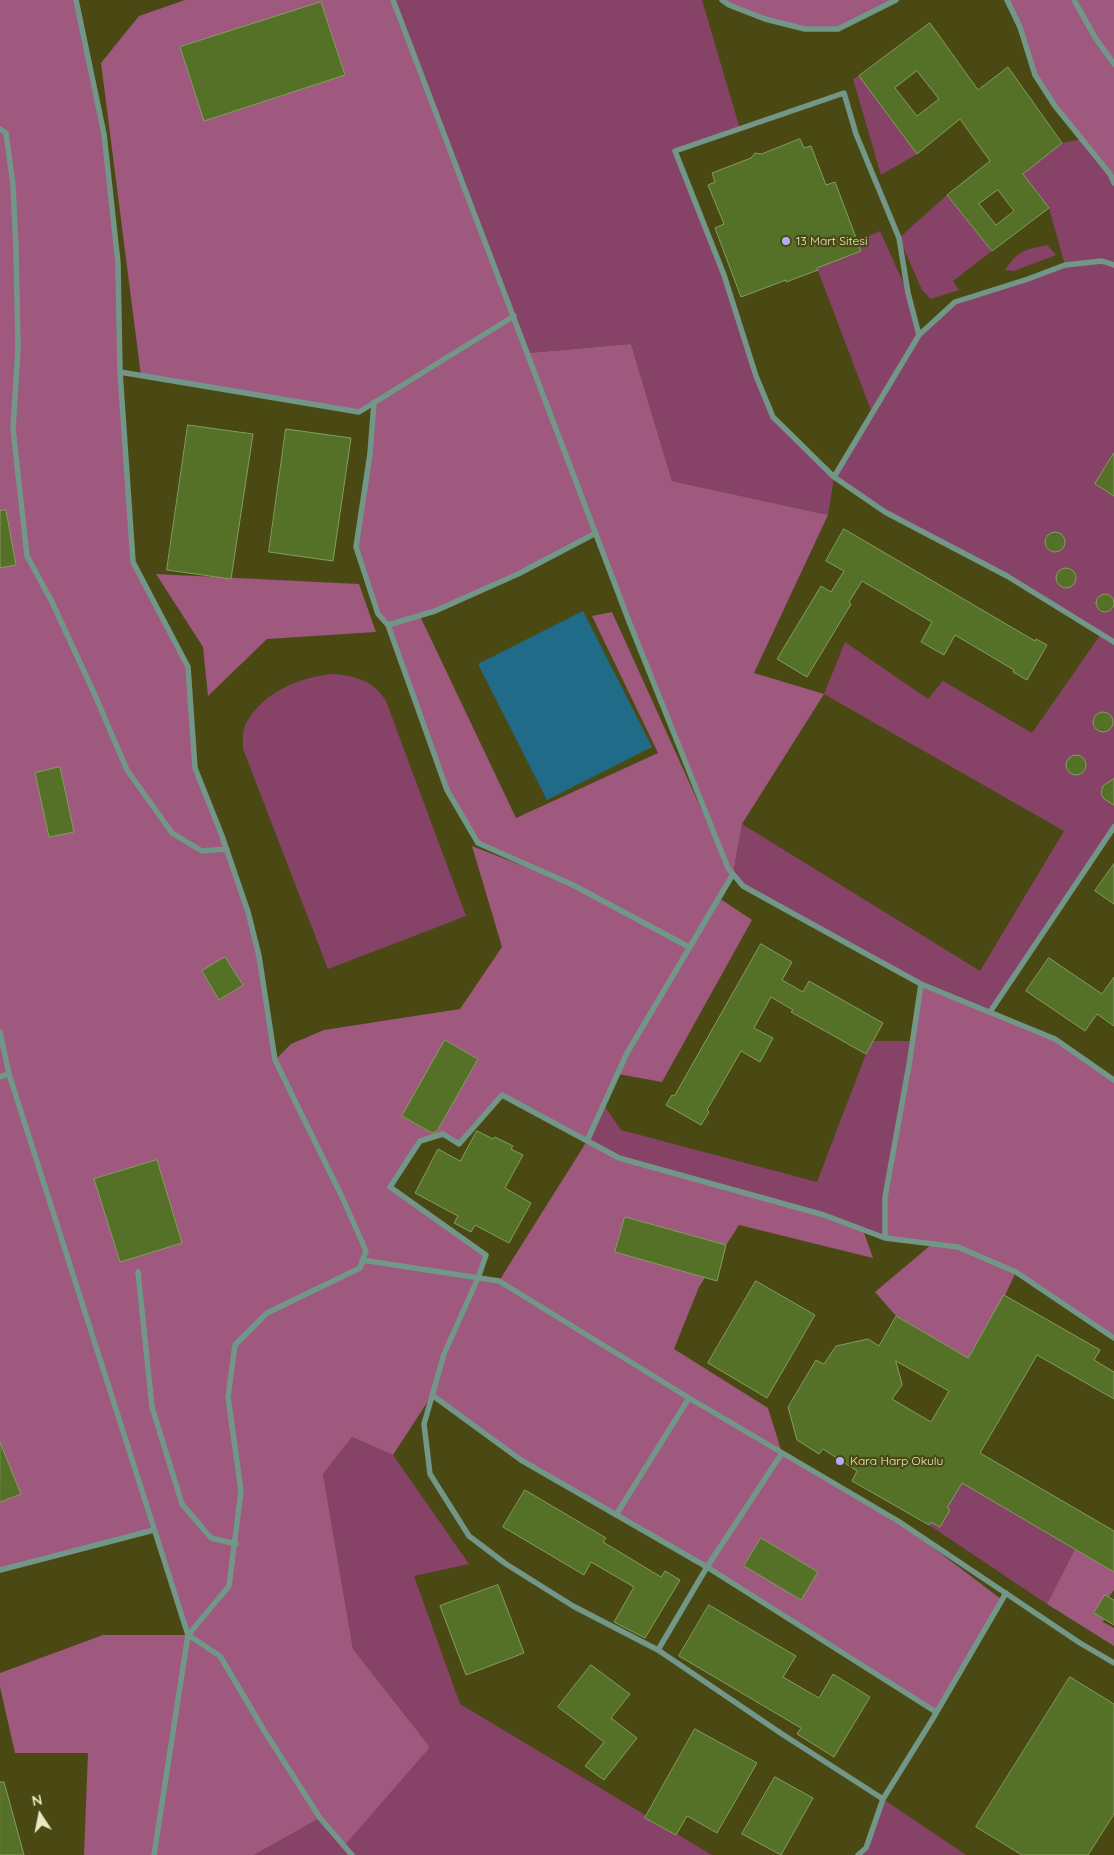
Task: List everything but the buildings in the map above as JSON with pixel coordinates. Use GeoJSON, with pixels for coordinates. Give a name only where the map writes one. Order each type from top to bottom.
{"type":"FeatureCollection","features":[{"type":"Feature","properties":{"kind":"lane"},"geometry":{"type":"LineString","coordinates":[[76,0],[104,134],[118,263],[120,372],[133,562],[188,667],[195,768],[227,849],[248,912],[259,956],[275,1060],[344,1199],[366,1251],[360,1268],[267,1313],[235,1345],[228,1397],[241,1491],[236,1544],[229,1586],[188,1635]]}},
{"type":"Feature","properties":{"kind":"lane"},"geometry":{"type":"LineString","coordinates":[[393,0],[634,633],[728,868],[743,886],[920,984],[1055,1039],[1114,1080]]}},
{"type":"Feature","properties":{"kind":"lane"},"geometry":{"type":"LineString","coordinates":[[722,0],[729,5],[765,19],[805,29],[838,29],[896,0]]}},
{"type":"Feature","properties":{"kind":"lane"},"geometry":{"type":"LineString","coordinates":[[1007,0],[1020,27],[1035,75],[1055,106],[1104,167],[1114,183]]}},
{"type":"Feature","properties":{"kind":"lane"},"geometry":{"type":"LineString","coordinates":[[1074,0],[1096,39],[1114,64]]}},
{"type":"Feature","properties":{"kind":"lane"},"geometry":{"type":"LineString","coordinates":[[919,335],[908,293],[899,238],[856,134],[844,93],[675,150],[724,275],[756,376],[773,417],[834,476],[885,512],[1007,576],[1114,642]]}},
{"type":"Feature","properties":{"kind":"lane"},"geometry":{"type":"LineString","coordinates":[[0,129],[6,133],[13,185],[18,348],[13,429],[27,556],[52,602],[94,693],[126,770],[172,833],[202,850],[227,849]]}},
{"type":"Feature","properties":{"kind":"lane"},"geometry":{"type":"LineString","coordinates":[[834,476],[919,335],[955,302],[1065,265],[1102,261],[1114,265]]}},
{"type":"Feature","properties":{"kind":"lane"},"geometry":{"type":"LineString","coordinates":[[120,372],[359,412],[514,316]]}},
{"type":"Feature","properties":{"kind":"lane"},"geometry":{"type":"LineString","coordinates":[[374,402],[370,454],[356,547],[378,614],[388,624],[447,790],[478,842],[573,885],[689,947]]}},
{"type":"Feature","properties":{"kind":"lane"},"geometry":{"type":"LineString","coordinates":[[388,624],[435,611],[518,574],[596,533]]}},
{"type":"Feature","properties":{"kind":"lane"},"geometry":{"type":"LineString","coordinates":[[990,1012],[1114,826]]}},
{"type":"Feature","properties":{"kind":"lane"},"geometry":{"type":"LineString","coordinates":[[587,1141],[627,1053],[733,874]]}},
{"type":"Feature","properties":{"kind":"lane"},"geometry":{"type":"LineString","coordinates":[[885,1238],[885,1197],[909,1065],[920,984]]}},
{"type":"Feature","properties":{"kind":"lane"},"geometry":{"type":"LineString","coordinates":[[0,1032],[9,1074],[188,1635],[154,1855]]}},
{"type":"Feature","properties":{"kind":"lane"},"geometry":{"type":"LineString","coordinates":[[0,1077],[9,1074]]}},
{"type":"Feature","properties":{"kind":"lane"},"geometry":{"type":"LineString","coordinates":[[882,1798],[782,1734],[658,1650],[573,1606],[506,1564],[470,1536],[430,1474],[424,1424],[444,1354],[478,1278],[486,1255],[390,1187],[420,1141],[443,1134],[459,1144],[502,1096],[619,1158],[824,1215],[885,1238],[958,1247],[1016,1272],[1114,1338]]}},
{"type":"Feature","properties":{"kind":"lane"},"geometry":{"type":"LineString","coordinates":[[362,1260],[499,1281],[689,1398],[898,1521],[1080,1643],[1114,1663]]}},
{"type":"Feature","properties":{"kind":"lane"},"geometry":{"type":"LineString","coordinates":[[138,1272],[152,1407],[182,1504],[211,1538],[236,1544]]}},
{"type":"Feature","properties":{"kind":"lane"},"geometry":{"type":"LineString","coordinates":[[432,1395],[521,1460],[707,1567],[936,1712]]}},
{"type":"Feature","properties":{"kind":"lane"},"geometry":{"type":"LineString","coordinates":[[616,1515],[689,1398]]}},
{"type":"Feature","properties":{"kind":"lane"},"geometry":{"type":"LineString","coordinates":[[658,1650],[707,1567],[782,1453]]}},
{"type":"Feature","properties":{"kind":"lane"},"geometry":{"type":"LineString","coordinates":[[0,1570],[154,1530]]}},
{"type":"Feature","properties":{"kind":"lane"},"geometry":{"type":"LineString","coordinates":[[858,1855],[866,1848],[882,1798],[936,1712],[1006,1593]]}},
{"type":"Feature","properties":{"kind":"lane"},"geometry":{"type":"LineString","coordinates":[[188,1635],[220,1656],[265,1732],[320,1818],[352,1855]]}},
{"type":"Feature","properties":{"kind":"shaded area"},"geometry":{"type":"Polygon","coordinates":[[[0,0],[76,0],[104,134],[118,263],[120,372],[133,562],[188,667],[195,768],[222,836],[259,956],[275,1060],[291,1044],[324,1030],[460,1009],[502,947],[472,846],[559,880],[478,843],[447,790],[388,625],[378,614],[356,547],[374,402],[359,412],[141,376],[101,63],[139,16],[185,0],[393,0],[528,353],[631,344],[672,481],[828,515],[754,673],[824,694],[742,824],[733,874],[719,898],[752,920],[662,1082],[618,1074],[587,1141],[619,1158],[824,1215],[863,1230],[873,1258],[739,1225],[699,1287],[674,1349],[768,1408],[782,1453],[898,1521],[1001,1599],[936,1712],[707,1567],[521,1460],[432,1395],[393,1455],[352,1437],[323,1474],[353,1649],[430,1747],[344,1846],[320,1818],[254,1855],[84,1855],[88,1753],[15,1753],[0,1687],[0,1673],[103,1635],[188,1635],[154,1530],[0,1570],[0,0]],[[596,534],[518,574],[420,616],[516,818],[658,753],[592,616],[612,612],[728,868],[596,534]],[[502,1096],[459,1144],[443,1135],[420,1141],[390,1187],[486,1255],[478,1278],[499,1281],[587,1141],[502,1096]]]}},
{"type":"Feature","properties":{"kind":"shaded area"},"geometry":{"type":"Polygon","coordinates":[[[393,0],[702,0],[740,129],[676,150],[724,275],[773,417],[834,476],[872,413],[817,268],[861,251],[857,241],[880,231],[908,293],[919,335],[955,302],[1065,265],[1049,208],[1023,174],[1062,143],[1083,139],[1114,183],[1114,827],[990,1012],[921,984],[743,886],[733,874],[742,824],[980,971],[1064,831],[824,694],[845,642],[928,699],[943,681],[1032,733],[1101,634],[1007,576],[885,512],[834,477],[828,515],[672,481],[631,344],[528,353],[393,0]]]}},
{"type":"Feature","properties":{"kind":"shaded area"},"geometry":{"type":"Polygon","coordinates":[[[722,0],[896,0],[838,29],[805,29],[765,19],[722,0]]]}},
{"type":"Feature","properties":{"kind":"shaded area"},"geometry":{"type":"Polygon","coordinates":[[[1007,0],[1114,0],[1114,183],[1035,75],[1007,0]]]}},
{"type":"Feature","properties":{"kind":"shaded area"},"geometry":{"type":"Polygon","coordinates":[[[859,76],[917,154],[881,175],[853,79],[859,76]]]}},
{"type":"Feature","properties":{"kind":"shaded area"},"geometry":{"type":"Polygon","coordinates":[[[947,195],[992,251],[953,281],[959,290],[931,299],[922,290],[899,238],[947,195]]]}},
{"type":"Feature","properties":{"kind":"shaded area"},"geometry":{"type":"Polygon","coordinates":[[[1047,245],[1056,255],[1014,271],[1005,270],[1014,258],[1023,252],[1047,245]]]}},
{"type":"Feature","properties":{"kind":"shaded area"},"geometry":{"type":"Polygon","coordinates":[[[156,574],[359,584],[376,632],[267,639],[208,696],[203,647],[156,574]]]}},
{"type":"Feature","properties":{"kind":"shaded area"},"geometry":{"type":"Polygon","coordinates":[[[334,674],[350,676],[370,684],[386,701],[466,916],[328,969],[243,749],[243,738],[245,725],[254,711],[273,694],[309,678],[334,674]]]}},
{"type":"Feature","properties":{"kind":"shaded area"},"geometry":{"type":"Polygon","coordinates":[[[921,984],[1055,1039],[1114,1080],[1114,1338],[1016,1272],[973,1363],[896,1316],[875,1292],[932,1244],[885,1238],[885,1197],[921,984]]]}},
{"type":"Feature","properties":{"kind":"shaded area"},"geometry":{"type":"Polygon","coordinates":[[[873,1041],[912,1041],[885,1238],[619,1158],[587,1141],[604,1105],[621,1130],[817,1182],[866,1054],[873,1041]]]}},
{"type":"Feature","properties":{"kind":"shaded area"},"geometry":{"type":"Polygon","coordinates":[[[352,1437],[393,1455],[469,1564],[414,1576],[460,1704],[712,1855],[254,1855],[320,1818],[430,1747],[353,1649],[323,1474],[352,1437]]]}},
{"type":"Feature","properties":{"kind":"shaded area"},"geometry":{"type":"Polygon","coordinates":[[[962,1483],[1075,1549],[1047,1604],[929,1525],[931,1522],[940,1527],[950,1510],[947,1508],[962,1483]]]}},
{"type":"Feature","properties":{"kind":"shaded area"},"geometry":{"type":"Polygon","coordinates":[[[1075,1549],[1114,1572],[1114,1590],[1109,1597],[1105,1595],[1094,1613],[1104,1619],[1103,1622],[1114,1628],[1114,1646],[1047,1604],[1075,1549]]]}},
{"type":"Feature","properties":{"kind":"shaded area"},"geometry":{"type":"Polygon","coordinates":[[[883,1799],[966,1855],[858,1855],[866,1848],[883,1799]]]}},
{"type":"Feature","properties":{"kind":"water"},"geometry":{"type":"Polygon","coordinates":[[[583,611],[652,747],[547,800],[478,664],[583,611]]]}},
{"type":"Feature","properties":{"kind":"place","name":"13 Mart Sitesi"},"geometry":{"type":"Point","coordinates":[786,241]}},
{"type":"Feature","properties":{"kind":"place","name":"Kara Harp Okulu"},"geometry":{"type":"Point","coordinates":[840,1461]}}]}
